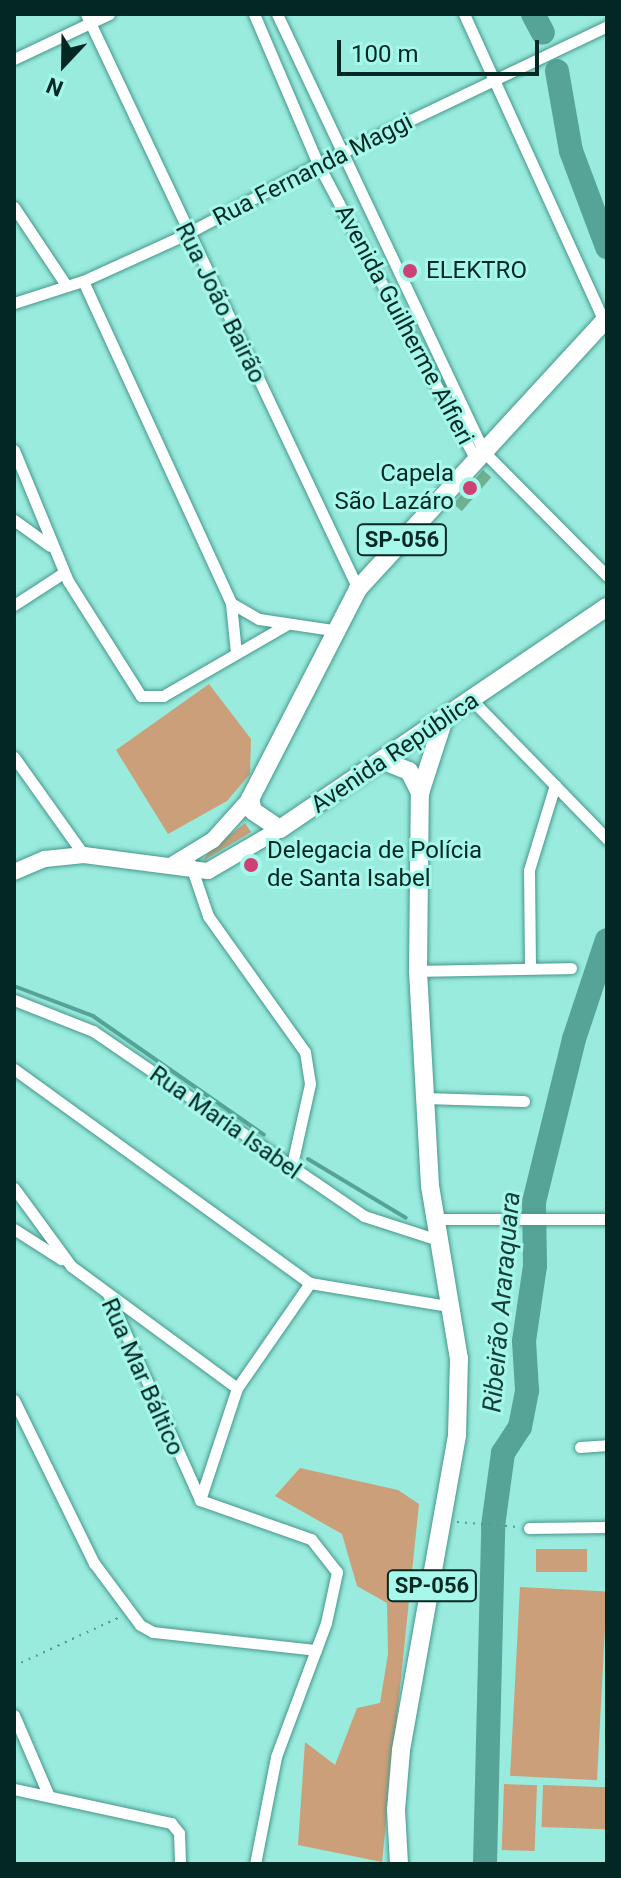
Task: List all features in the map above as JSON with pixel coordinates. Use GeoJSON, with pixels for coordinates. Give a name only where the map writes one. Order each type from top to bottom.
{"type":"FeatureCollection","features":[{"type":"Feature","properties":{"kind":"main road","name":"SP-056"},"geometry":{"type":"LineString","coordinates":[[250,799],[333,630],[358,589],[606,320]]}},
{"type":"Feature","properties":{"kind":"main road","name":"Avenida República"},"geometry":{"type":"LineString","coordinates":[[280,829],[473,701],[607,607]]}},
{"type":"Feature","properties":{"kind":"main road","name":"SP-056"},"geometry":{"type":"LineString","coordinates":[[399,1864],[396,1810],[401,1750],[457,1435],[454,1307],[438,1240],[422,1098],[418,971],[420,793],[444,719]]}},
{"type":"Feature","properties":{"kind":"main road"},"geometry":{"type":"LineString","coordinates":[[384,761],[409,771],[420,793]]}},
{"type":"Feature","properties":{"kind":"main road"},"geometry":{"type":"LineString","coordinates":[[250,799],[261,820],[280,829]]}},
{"type":"Feature","properties":{"kind":"street"},"geometry":{"type":"LineString","coordinates":[[14,59],[88,18],[109,14]]}},
{"type":"Feature","properties":{"kind":"street","name":"Avenida Guilherme Alfieri"},"geometry":{"type":"LineString","coordinates":[[254,14],[318,164],[480,456]]}},
{"type":"Feature","properties":{"kind":"street","name":"Avenida Guilherme Alfieri"},"geometry":{"type":"LineString","coordinates":[[277,14],[344,152],[480,456]]}},
{"type":"Feature","properties":{"kind":"street"},"geometry":{"type":"LineString","coordinates":[[464,14],[606,320]]}},
{"type":"Feature","properties":{"kind":"street","name":"Rua João Bairão"},"geometry":{"type":"LineString","coordinates":[[88,18],[186,234],[358,589]]}},
{"type":"Feature","properties":{"kind":"street","name":"Rua Fernanda Maggi"},"geometry":{"type":"LineString","coordinates":[[14,303],[83,281],[186,234],[318,164],[607,26]]}},
{"type":"Feature","properties":{"kind":"street"},"geometry":{"type":"LineString","coordinates":[[14,207],[66,285]]}},
{"type":"Feature","properties":{"kind":"street"},"geometry":{"type":"LineString","coordinates":[[83,281],[231,603],[236,653]]}},
{"type":"Feature","properties":{"kind":"street"},"geometry":{"type":"LineString","coordinates":[[14,450],[63,573],[135,688],[148,699],[287,625]]}},
{"type":"Feature","properties":{"kind":"street"},"geometry":{"type":"LineString","coordinates":[[480,456],[607,576]]}},
{"type":"Feature","properties":{"kind":"street"},"geometry":{"type":"LineString","coordinates":[[14,520],[50,546]]}},
{"type":"Feature","properties":{"kind":"street"},"geometry":{"type":"LineString","coordinates":[[14,605],[63,573]]}},
{"type":"Feature","properties":{"kind":"street"},"geometry":{"type":"LineString","coordinates":[[231,603],[242,613],[287,625],[333,630]]}},
{"type":"Feature","properties":{"kind":"street"},"geometry":{"type":"LineString","coordinates":[[473,701],[607,839]]}},
{"type":"Feature","properties":{"kind":"street"},"geometry":{"type":"LineString","coordinates":[[16,763],[84,855]]}},
{"type":"Feature","properties":{"kind":"street"},"geometry":{"type":"LineString","coordinates":[[530,966],[529,870],[555,785]]}},
{"type":"Feature","properties":{"kind":"street"},"geometry":{"type":"LineString","coordinates":[[14,872],[45,859],[84,855],[184,864],[228,827],[250,799]]}},
{"type":"Feature","properties":{"kind":"street","name":"Avenida República"},"geometry":{"type":"LineString","coordinates":[[184,864],[224,864],[280,829]]}},
{"type":"Feature","properties":{"kind":"street"},"geometry":{"type":"LineString","coordinates":[[184,864],[208,916],[305,1052],[310,1084],[291,1169]]}},
{"type":"Feature","properties":{"kind":"street"},"geometry":{"type":"LineString","coordinates":[[418,971],[530,966],[571,968]]}},
{"type":"Feature","properties":{"kind":"street","name":"Rua Maria Isabel"},"geometry":{"type":"LineString","coordinates":[[14,1000],[93,1031],[291,1169],[381,1225],[438,1240]]}},
{"type":"Feature","properties":{"kind":"street"},"geometry":{"type":"LineString","coordinates":[[14,1069],[310,1283],[454,1307]]}},
{"type":"Feature","properties":{"kind":"street"},"geometry":{"type":"LineString","coordinates":[[422,1098],[524,1101]]}},
{"type":"Feature","properties":{"kind":"street","name":"Rua Mar Báltico"},"geometry":{"type":"LineString","coordinates":[[14,1188],[71,1266],[108,1294],[200,1500]]}},
{"type":"Feature","properties":{"kind":"street"},"geometry":{"type":"LineString","coordinates":[[435,1219],[517,1222],[607,1219]]}},
{"type":"Feature","properties":{"kind":"street"},"geometry":{"type":"LineString","coordinates":[[14,1229],[71,1266]]}},
{"type":"Feature","properties":{"kind":"street"},"geometry":{"type":"LineString","coordinates":[[255,1864],[276,1757],[316,1650],[337,1572],[323,1548],[294,1532],[230,1515],[200,1500],[237,1388],[310,1283]]}},
{"type":"Feature","properties":{"kind":"street"},"geometry":{"type":"LineString","coordinates":[[108,1294],[237,1388]]}},
{"type":"Feature","properties":{"kind":"street"},"geometry":{"type":"LineString","coordinates":[[14,1400],[94,1563],[127,1614],[153,1632],[316,1650]]}},
{"type":"Feature","properties":{"kind":"street"},"geometry":{"type":"LineString","coordinates":[[580,1447],[607,1445]]}},
{"type":"Feature","properties":{"kind":"street"},"geometry":{"type":"LineString","coordinates":[[529,1528],[607,1527]]}},
{"type":"Feature","properties":{"kind":"street"},"geometry":{"type":"LineString","coordinates":[[14,1715],[48,1794]]}},
{"type":"Feature","properties":{"kind":"street"},"geometry":{"type":"LineString","coordinates":[[14,1789],[171,1823],[179,1833],[180,1864]]}},
{"type":"Feature","properties":{"kind":"path"},"geometry":{"type":"LineString","coordinates":[[444,1521],[529,1528]]}},
{"type":"Feature","properties":{"kind":"path"},"geometry":{"type":"LineString","coordinates":[[14,1666],[127,1614]]}},
{"type":"Feature","properties":{"kind":"shaded area"},"geometry":{"type":"Polygon","coordinates":[[[209,684],[251,739],[250,774],[227,801],[168,834],[116,750],[209,684]]]}},
{"type":"Feature","properties":{"kind":"shaded area"},"geometry":{"type":"Polygon","coordinates":[[[245,823],[251,832],[203,861],[209,852],[245,823]]]}},
{"type":"Feature","properties":{"kind":"shaded area"},"geometry":{"type":"Polygon","coordinates":[[[300,1468],[398,1490],[419,1504],[382,1862],[298,1845],[305,1742],[335,1765],[357,1708],[380,1703],[388,1654],[387,1603],[357,1586],[342,1534],[275,1496],[300,1468]]]}},
{"type":"Feature","properties":{"kind":"shaded area"},"geometry":{"type":"Polygon","coordinates":[[[536,1549],[587,1549],[587,1572],[536,1572],[536,1549]]]}},
{"type":"Feature","properties":{"kind":"shaded area"},"geometry":{"type":"Polygon","coordinates":[[[520,1587],[607,1592],[597,1780],[510,1776],[520,1587]]]}},
{"type":"Feature","properties":{"kind":"shaded area"},"geometry":{"type":"Polygon","coordinates":[[[504,1784],[537,1785],[535,1851],[502,1850],[504,1784]]]}},
{"type":"Feature","properties":{"kind":"shaded area"},"geometry":{"type":"Polygon","coordinates":[[[543,1785],[607,1787],[605,1829],[542,1827],[543,1785]]]}},
{"type":"Feature","properties":{"kind":"building","name":"Capela São Lazáro"},"geometry":{"type":"Polygon","coordinates":[[[483,470],[491,477],[462,511],[453,504],[483,470]]]}},
{"type":"Feature","properties":{"kind":"waterway"},"geometry":{"type":"LineString","coordinates":[[533,14],[543,33]]}},
{"type":"Feature","properties":{"kind":"waterway"},"geometry":{"type":"LineString","coordinates":[[557,71],[571,151],[607,247]]}},
{"type":"Feature","properties":{"kind":"waterway","name":"Ribeirão Araraquara"},"geometry":{"type":"LineString","coordinates":[[485,1864],[493,1526],[503,1453],[520,1427],[527,1390],[524,1341],[535,1266],[534,1202],[574,1039],[607,940]]}},
{"type":"Feature","properties":{"kind":"waterway"},"geometry":{"type":"LineString","coordinates":[[14,986],[93,1016],[264,1135]]}},
{"type":"Feature","properties":{"kind":"waterway"},"geometry":{"type":"LineString","coordinates":[[308,1159],[406,1218]]}},
{"type":"Feature","properties":{"kind":"place","name":"ELEKTRO"},"geometry":{"type":"Point","coordinates":[410,271]}},
{"type":"Feature","properties":{"kind":"place","name":"Capela São Lazáro"},"geometry":{"type":"Point","coordinates":[470,488]}},
{"type":"Feature","properties":{"kind":"place","name":"Delegacia de Polícia de Santa Isabel"},"geometry":{"type":"Point","coordinates":[251,865]}}]}
